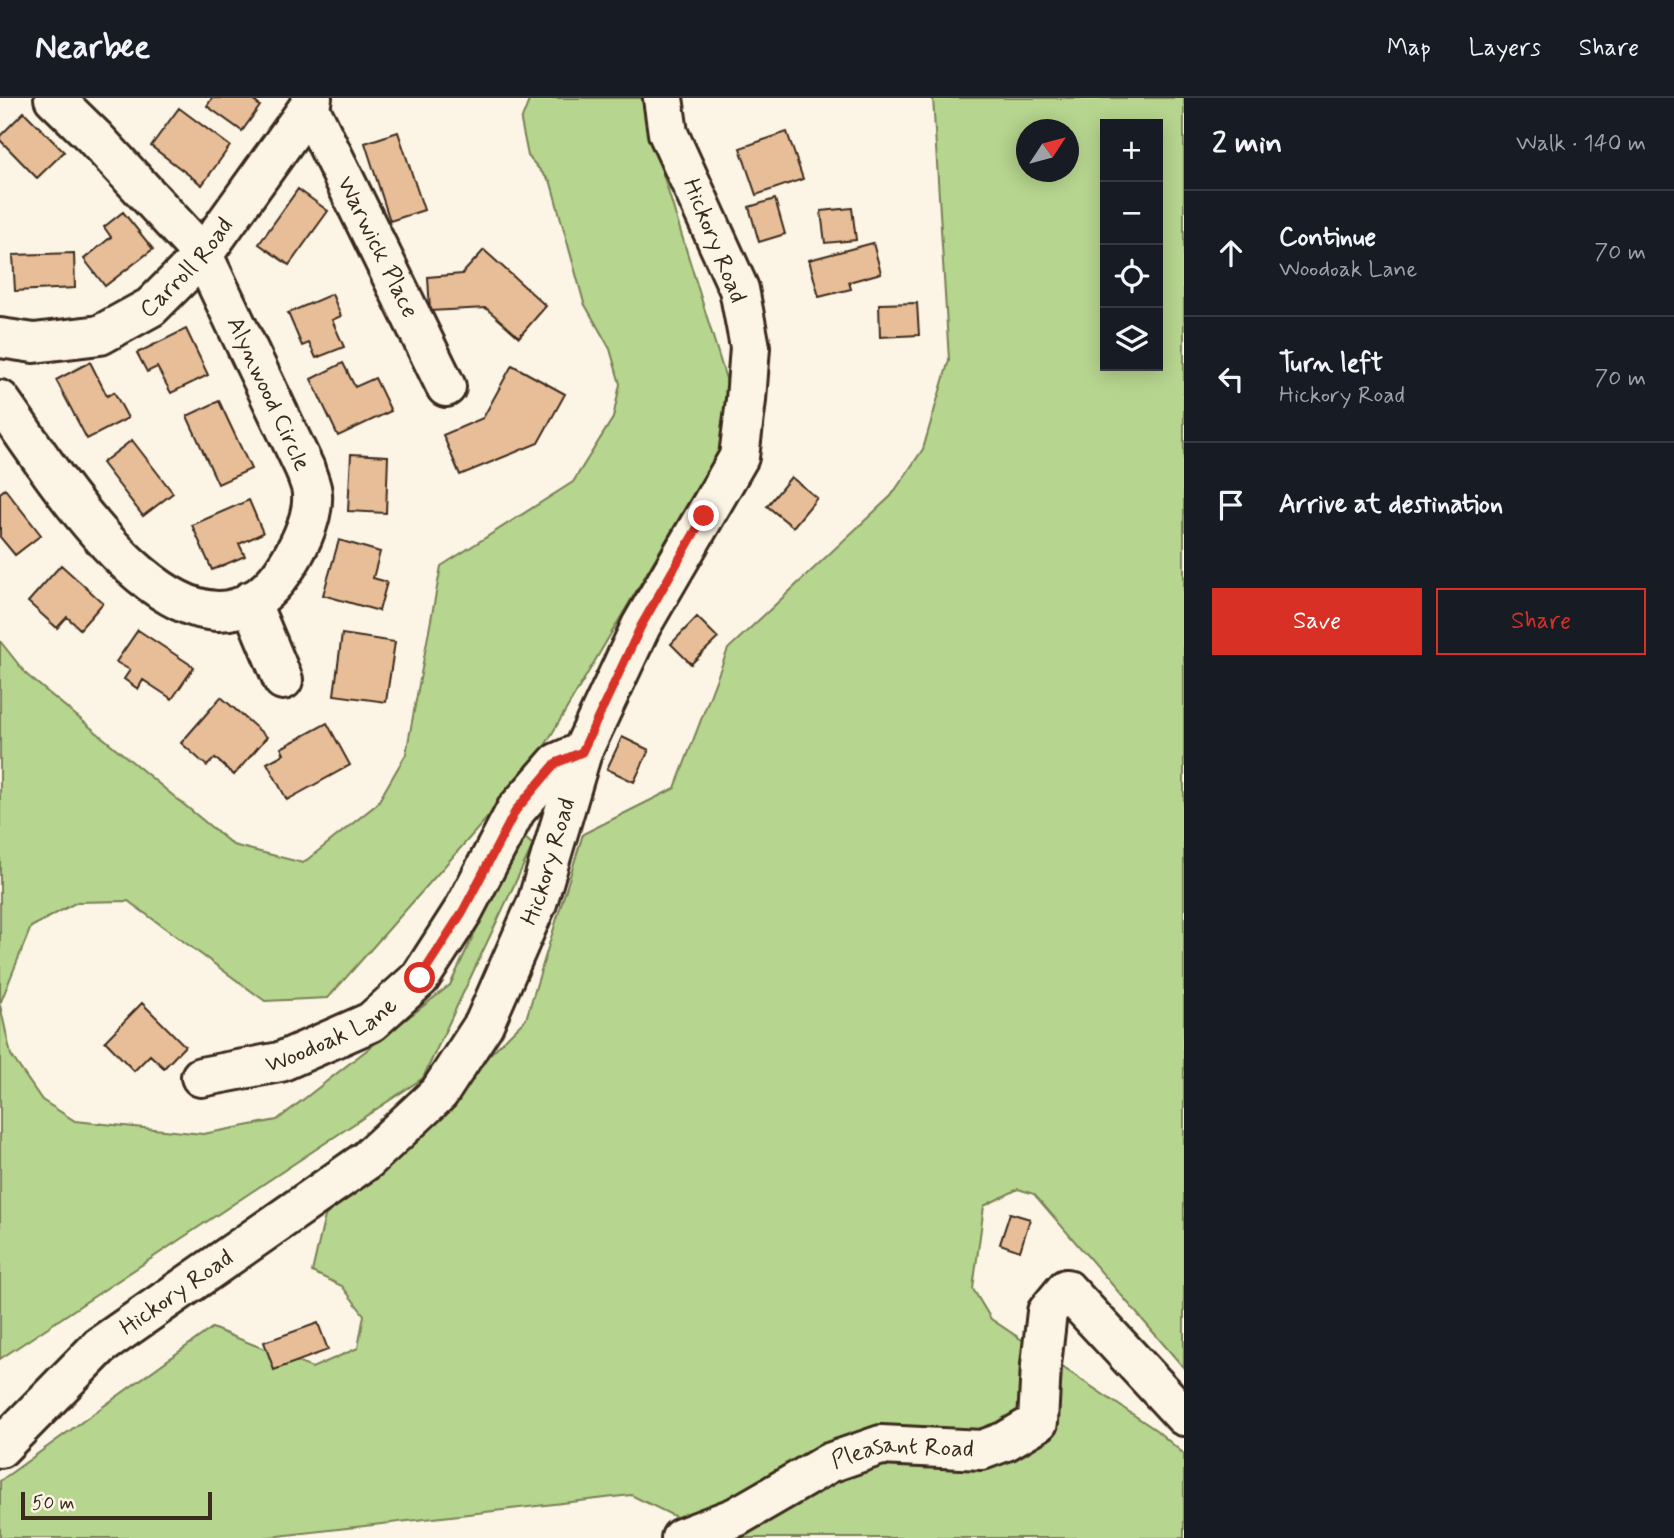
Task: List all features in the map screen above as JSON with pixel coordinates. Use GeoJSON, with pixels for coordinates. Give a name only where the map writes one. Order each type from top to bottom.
{"type":"FeatureCollection","features":[{"type":"Feature","properties":{"kind":"street","name":"Alynwood Circle"},"geometry":{"type":"LineString","coordinates":[[0,400],[90,524],[123,559],[161,592],[206,610],[229,611],[267,590],[282,574],[302,541],[312,495],[305,469],[203,255],[94,136],[54,98]]}},
{"type":"Feature","properties":{"kind":"street","name":"Hickory Road"},"geometry":{"type":"LineString","coordinates":[[0,1448],[100,1346],[367,1160],[439,1093],[484,1024],[537,903],[582,752],[641,626],[739,457],[750,347],[739,289],[668,133],[663,98]]}},
{"type":"Feature","properties":{"kind":"street","name":"Carroll Road"},"geometry":{"type":"LineString","coordinates":[[0,338],[34,343],[100,335],[151,307],[203,255],[311,103]]}},
{"type":"Feature","properties":{"kind":"street","name":"Warwick Place"},"geometry":{"type":"LineString","coordinates":[[311,103],[446,387]]}},
{"type":"Feature","properties":{"kind":"street"},"geometry":{"type":"LineString","coordinates":[[250,601],[283,680]]}},
{"type":"Feature","properties":{"kind":"street","name":"Woodoak Lane"},"geometry":{"type":"LineString","coordinates":[[201,1077],[280,1062],[371,1023],[420,978],[463,911],[516,810],[556,763],[582,752]]}},
{"type":"Feature","properties":{"kind":"street","name":"Pleasant Road"},"geometry":{"type":"LineString","coordinates":[[681,1538],[736,1517],[829,1463],[881,1445],[982,1450],[1006,1441],[1038,1422],[1047,1312],[1066,1289],[1184,1416]]}},
{"type":"Feature","properties":{"kind":"green space"},"geometry":{"type":"Polygon","coordinates":[[[530,98],[647,98],[650,132],[738,418],[533,766],[328,998],[265,1001],[128,901],[77,902],[31,927],[0,1004],[0,641],[27,675],[233,845],[303,863],[377,804],[406,754],[441,566],[573,482],[613,418],[620,384],[610,349],[584,303],[551,183],[528,156],[521,121],[530,98]]]}},
{"type":"Feature","properties":{"kind":"green space"},"geometry":{"type":"Polygon","coordinates":[[[933,98],[1184,98],[1184,1368],[1034,1194],[1018,1189],[984,1206],[973,1289],[991,1319],[1156,1430],[1184,1454],[1184,1538],[714,1538],[713,1535],[631,1495],[261,1538],[0,1538],[0,1481],[212,1328],[312,1368],[358,1348],[364,1315],[342,1286],[312,1272],[325,1216],[526,1019],[583,834],[675,788],[728,649],[891,496],[923,449],[949,360],[933,98]]]}},
{"type":"Feature","properties":{"kind":"green space"},"geometry":{"type":"Polygon","coordinates":[[[521,834],[533,845],[423,1078],[0,1359],[0,1005],[11,1055],[42,1100],[75,1121],[203,1134],[277,1120],[450,985],[521,834]]]}},
{"type":"Feature","properties":{"kind":"building"},"geometry":{"type":"Polygon","coordinates":[[[212,98],[258,98],[255,102],[260,106],[242,131],[207,106],[212,98]]]}},
{"type":"Feature","properties":{"kind":"building"},"geometry":{"type":"Polygon","coordinates":[[[179,108],[230,146],[202,185],[151,146],[179,108]]]}},
{"type":"Feature","properties":{"kind":"building"},"geometry":{"type":"Polygon","coordinates":[[[24,112],[64,152],[37,178],[0,140],[0,136],[24,112]]]}},
{"type":"Feature","properties":{"kind":"building"},"geometry":{"type":"Polygon","coordinates":[[[398,132],[424,210],[390,221],[365,143],[398,132]]]}},
{"type":"Feature","properties":{"kind":"building"},"geometry":{"type":"Polygon","coordinates":[[[787,132],[803,179],[756,195],[740,148],[787,132]]]}},
{"type":"Feature","properties":{"kind":"building"},"geometry":{"type":"Polygon","coordinates":[[[298,189],[328,211],[289,265],[259,244],[298,189]]]}},
{"type":"Feature","properties":{"kind":"building"},"geometry":{"type":"Polygon","coordinates":[[[775,199],[785,234],[759,242],[749,207],[775,199]]]}},
{"type":"Feature","properties":{"kind":"building"},"geometry":{"type":"Polygon","coordinates":[[[852,208],[856,240],[825,243],[821,211],[852,208]]]}},
{"type":"Feature","properties":{"kind":"building"},"geometry":{"type":"Polygon","coordinates":[[[123,212],[153,249],[105,286],[84,259],[111,237],[104,227],[123,212]]]}},
{"type":"Feature","properties":{"kind":"building"},"geometry":{"type":"Polygon","coordinates":[[[873,243],[881,273],[849,282],[851,289],[819,297],[809,260],[873,243]]]}},
{"type":"Feature","properties":{"kind":"building"},"geometry":{"type":"Polygon","coordinates":[[[484,250],[546,306],[519,337],[486,308],[430,311],[428,277],[462,274],[484,250]]]}},
{"type":"Feature","properties":{"kind":"building"},"geometry":{"type":"Polygon","coordinates":[[[74,253],[75,288],[15,291],[13,255],[74,253]]]}},
{"type":"Feature","properties":{"kind":"building"},"geometry":{"type":"Polygon","coordinates":[[[332,294],[341,316],[332,320],[344,347],[316,358],[309,343],[302,346],[288,313],[332,294]]]}},
{"type":"Feature","properties":{"kind":"building"},"geometry":{"type":"Polygon","coordinates":[[[917,303],[919,335],[880,337],[879,304],[917,303]]]}},
{"type":"Feature","properties":{"kind":"building"},"geometry":{"type":"Polygon","coordinates":[[[186,329],[208,375],[171,393],[157,367],[147,372],[137,353],[186,329]]]}},
{"type":"Feature","properties":{"kind":"building"},"geometry":{"type":"Polygon","coordinates":[[[90,362],[107,396],[114,392],[128,418],[87,439],[56,380],[90,362]]]}},
{"type":"Feature","properties":{"kind":"building"},"geometry":{"type":"Polygon","coordinates":[[[343,363],[355,387],[375,378],[391,411],[338,436],[311,379],[343,363]]]}},
{"type":"Feature","properties":{"kind":"building"},"geometry":{"type":"Polygon","coordinates":[[[512,365],[565,394],[538,443],[460,475],[443,435],[483,418],[512,365]]]}},
{"type":"Feature","properties":{"kind":"building"},"geometry":{"type":"Polygon","coordinates":[[[219,401],[251,469],[218,484],[187,416],[219,401]]]}},
{"type":"Feature","properties":{"kind":"building"},"geometry":{"type":"Polygon","coordinates":[[[132,440],[173,493],[143,516],[102,463],[132,440]]]}},
{"type":"Feature","properties":{"kind":"building"},"geometry":{"type":"Polygon","coordinates":[[[351,454],[388,456],[386,513],[348,511],[351,454]]]}},
{"type":"Feature","properties":{"kind":"building"},"geometry":{"type":"Polygon","coordinates":[[[791,477],[817,498],[793,527],[767,506],[791,477]]]}},
{"type":"Feature","properties":{"kind":"building"},"geometry":{"type":"Polygon","coordinates":[[[5,489],[41,535],[15,555],[0,537],[0,493],[5,489]]]}},
{"type":"Feature","properties":{"kind":"building"},"geometry":{"type":"Polygon","coordinates":[[[249,500],[263,533],[239,544],[245,556],[212,570],[192,525],[249,500]]]}},
{"type":"Feature","properties":{"kind":"building"},"geometry":{"type":"Polygon","coordinates":[[[339,540],[380,552],[373,578],[387,582],[379,611],[323,595],[339,540]]]}},
{"type":"Feature","properties":{"kind":"building"},"geometry":{"type":"Polygon","coordinates":[[[61,565],[103,603],[80,629],[67,617],[57,628],[28,602],[61,565]]]}},
{"type":"Feature","properties":{"kind":"building"},"geometry":{"type":"Polygon","coordinates":[[[697,617],[718,638],[691,664],[671,644],[697,617]]]}},
{"type":"Feature","properties":{"kind":"building"},"geometry":{"type":"Polygon","coordinates":[[[138,630],[194,667],[172,699],[143,680],[138,689],[124,679],[130,670],[116,662],[138,630]]]}},
{"type":"Feature","properties":{"kind":"building"},"geometry":{"type":"Polygon","coordinates":[[[342,634],[395,642],[386,702],[334,695],[342,634]]]}},
{"type":"Feature","properties":{"kind":"building"},"geometry":{"type":"Polygon","coordinates":[[[221,697],[267,737],[234,775],[215,758],[207,766],[181,743],[221,697]]]}},
{"type":"Feature","properties":{"kind":"building"},"geometry":{"type":"Polygon","coordinates":[[[327,723],[350,765],[287,800],[267,763],[284,754],[281,748],[327,723]]]}},
{"type":"Feature","properties":{"kind":"building"},"geometry":{"type":"Polygon","coordinates":[[[622,737],[649,750],[634,782],[607,769],[622,737]]]}},
{"type":"Feature","properties":{"kind":"building"},"geometry":{"type":"Polygon","coordinates":[[[142,1003],[185,1046],[164,1068],[150,1055],[134,1071],[105,1041],[142,1003]]]}},
{"type":"Feature","properties":{"kind":"building"},"geometry":{"type":"Polygon","coordinates":[[[1010,1213],[1030,1219],[1020,1251],[1000,1244],[1010,1213]]]}},
{"type":"Feature","properties":{"kind":"building"},"geometry":{"type":"Polygon","coordinates":[[[318,1323],[328,1350],[274,1370],[264,1342],[318,1323]]]}},
{"type":"Feature","properties":{"kind":"route"},"geometry":{"type":"LineString","coordinates":[[420,978],[463,911],[516,810],[556,763],[582,752],[641,626],[704,516]]}}]}
